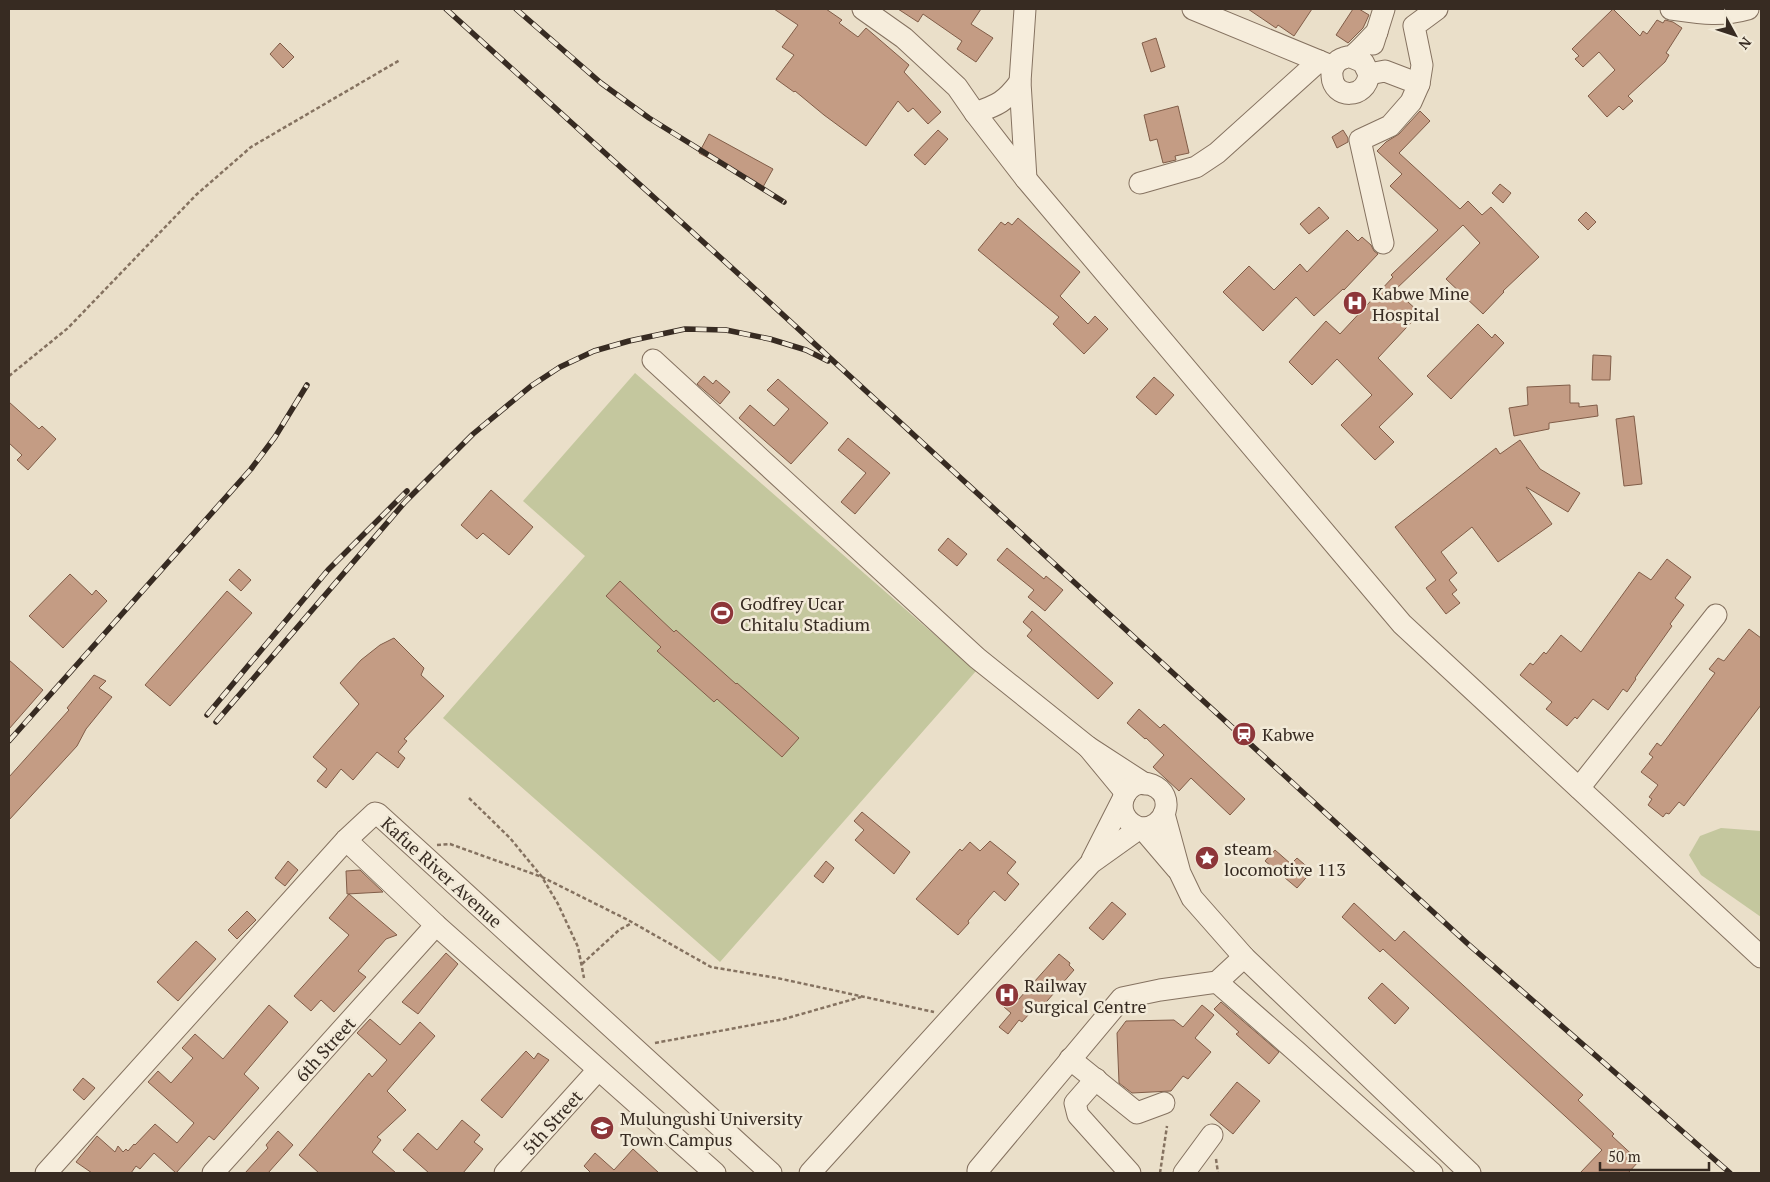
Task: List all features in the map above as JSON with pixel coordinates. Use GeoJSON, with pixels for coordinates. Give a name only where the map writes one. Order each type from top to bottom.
{"type":"FeatureCollection","features":[{"type":"Feature","properties":{"kind":"street"},"geometry":{"type":"LineString","coordinates":[[863,9],[904,38],[957,87],[1026,179],[1402,624],[1761,957]]}},
{"type":"Feature","properties":{"kind":"street"},"geometry":{"type":"LineString","coordinates":[[1025,9],[1020,82],[1026,179]]}},
{"type":"Feature","properties":{"kind":"street"},"geometry":{"type":"LineString","coordinates":[[1193,9],[1348,65],[1385,71],[1419,84]]}},
{"type":"Feature","properties":{"kind":"street"},"geometry":{"type":"LineString","coordinates":[[1140,183],[1196,167],[1348,65],[1377,32],[1384,9]]}},
{"type":"Feature","properties":{"kind":"street"},"geometry":{"type":"LineString","coordinates":[[1383,243],[1360,140],[1390,126],[1411,102],[1419,84],[1422,66],[1414,26],[1437,9]]}},
{"type":"Feature","properties":{"kind":"street"},"geometry":{"type":"LineString","coordinates":[[1671,9],[1711,15],[1731,14],[1748,9]]}},
{"type":"Feature","properties":{"kind":"street"},"geometry":{"type":"LineString","coordinates":[[975,113],[999,104],[1009,96],[1020,82]]}},
{"type":"Feature","properties":{"kind":"street"},"geometry":{"type":"LineString","coordinates":[[653,360],[977,658],[1088,747],[1131,792]]}},
{"type":"Feature","properties":{"kind":"street"},"geometry":{"type":"LineString","coordinates":[[1579,788],[1716,616]]}},
{"type":"Feature","properties":{"kind":"street"},"geometry":{"type":"LineString","coordinates":[[1180,873],[1141,828],[1132,825],[1127,820],[1121,807],[1131,792],[1152,785],[1163,794],[1166,800],[1164,814],[1180,873],[1192,898],[1244,956],[1470,1173]]}},
{"type":"Feature","properties":{"kind":"street"},"geometry":{"type":"LineString","coordinates":[[810,1173],[1091,863],[1131,792]]}},
{"type":"Feature","properties":{"kind":"street","name":"Kafue River Avenue"},"geometry":{"type":"LineString","coordinates":[[346,840],[375,813],[378,814],[771,1173]]}},
{"type":"Feature","properties":{"kind":"street"},"geometry":{"type":"LineString","coordinates":[[1091,863],[1141,828],[1156,825],[1164,814]]}},
{"type":"Feature","properties":{"kind":"street"},"geometry":{"type":"LineString","coordinates":[[46,1173],[346,840],[436,924],[715,1173]]}},
{"type":"Feature","properties":{"kind":"street","name":"6th Street"},"geometry":{"type":"LineString","coordinates":[[213,1173],[436,924]]}},
{"type":"Feature","properties":{"kind":"street"},"geometry":{"type":"LineString","coordinates":[[978,1173],[978,1170],[1122,998],[1160,990],[1217,982],[1244,956]]}},
{"type":"Feature","properties":{"kind":"street"},"geometry":{"type":"LineString","coordinates":[[1217,982],[1432,1173]]}},
{"type":"Feature","properties":{"kind":"street"},"geometry":{"type":"LineString","coordinates":[[1070,1059],[1138,1113],[1164,1103]]}},
{"type":"Feature","properties":{"kind":"street","name":"5th Street"},"geometry":{"type":"LineString","coordinates":[[505,1173],[598,1070]]}},
{"type":"Feature","properties":{"kind":"street"},"geometry":{"type":"LineString","coordinates":[[1096,1079],[1075,1103],[1078,1115],[1130,1173]]}},
{"type":"Feature","properties":{"kind":"street"},"geometry":{"type":"LineString","coordinates":[[1184,1173],[1212,1135]]}},
{"type":"Feature","properties":{"kind":"path"},"geometry":{"type":"LineString","coordinates":[[9,376],[68,328],[196,195],[251,147],[400,60]]}},
{"type":"Feature","properties":{"kind":"path"},"geometry":{"type":"LineString","coordinates":[[469,798],[510,838],[542,877],[558,904],[578,947],[587,1004]]}},
{"type":"Feature","properties":{"kind":"path"},"geometry":{"type":"LineString","coordinates":[[422,854],[432,846],[450,844],[542,877],[632,922],[711,967],[777,978],[953,1016]]}},
{"type":"Feature","properties":{"kind":"path"},"geometry":{"type":"LineString","coordinates":[[582,964],[619,930],[632,922]]}},
{"type":"Feature","properties":{"kind":"path"},"geometry":{"type":"LineString","coordinates":[[634,1047],[784,1019],[864,996]]}},
{"type":"Feature","properties":{"kind":"path"},"geometry":{"type":"LineString","coordinates":[[1160,1173],[1168,1126]]}},
{"type":"Feature","properties":{"kind":"green space","name":"Godfrey Ucar Chitalu Stadium"},"geometry":{"type":"Polygon","coordinates":[[[635,373],[976,671],[720,962],[443,718],[585,556],[523,501],[635,373]]]}},
{"type":"Feature","properties":{"kind":"green space"},"geometry":{"type":"Polygon","coordinates":[[[1721,828],[1761,831],[1761,917],[1701,875],[1689,855],[1700,836],[1721,828]]]}},
{"type":"Feature","properties":{"kind":"building"},"geometry":{"type":"Polygon","coordinates":[[[774,9],[826,9],[842,20],[839,23],[858,37],[866,28],[909,65],[904,72],[941,112],[928,124],[913,108],[908,112],[898,101],[866,146],[795,91],[776,79],[794,55],[782,47],[798,25],[774,9]]]}},
{"type":"Feature","properties":{"kind":"building"},"geometry":{"type":"Polygon","coordinates":[[[898,9],[981,9],[971,24],[993,38],[976,62],[957,49],[962,41],[923,14],[918,22],[898,9]]]}},
{"type":"Feature","properties":{"kind":"building"},"geometry":{"type":"Polygon","coordinates":[[[1248,9],[1312,9],[1294,36],[1278,25],[1276,28],[1248,9]]]}},
{"type":"Feature","properties":{"kind":"building"},"geometry":{"type":"Polygon","coordinates":[[[1353,9],[1359,9],[1369,15],[1363,28],[1348,43],[1336,35],[1353,9]]]}},
{"type":"Feature","properties":{"kind":"building"},"geometry":{"type":"Polygon","coordinates":[[[1613,9],[1640,36],[1643,31],[1647,34],[1657,20],[1663,23],[1665,20],[1673,22],[1682,28],[1666,53],[1669,55],[1665,62],[1628,96],[1633,101],[1623,110],[1619,106],[1607,117],[1588,96],[1615,70],[1599,52],[1583,67],[1575,59],[1579,56],[1572,49],[1613,9]]]}},
{"type":"Feature","properties":{"kind":"building"},"geometry":{"type":"Polygon","coordinates":[[[1156,38],[1165,67],[1151,72],[1142,43],[1156,38]]]}},
{"type":"Feature","properties":{"kind":"building"},"geometry":{"type":"Polygon","coordinates":[[[280,43],[294,57],[283,68],[270,54],[280,43]]]}},
{"type":"Feature","properties":{"kind":"building"},"geometry":{"type":"Polygon","coordinates":[[[1178,106],[1189,153],[1175,156],[1176,160],[1163,163],[1157,139],[1150,141],[1144,115],[1178,106]]]}},
{"type":"Feature","properties":{"kind":"building"},"geometry":{"type":"Polygon","coordinates":[[[1420,111],[1430,121],[1399,153],[1460,209],[1468,201],[1482,215],[1491,207],[1539,257],[1503,291],[1483,314],[1446,279],[1480,243],[1463,225],[1395,290],[1420,313],[1378,358],[1413,394],[1379,427],[1394,442],[1375,460],[1341,425],[1372,395],[1337,359],[1312,385],[1289,362],[1326,321],[1340,334],[1393,277],[1391,275],[1438,230],[1390,186],[1402,174],[1377,151],[1386,142],[1399,134],[1420,111]]]}},
{"type":"Feature","properties":{"kind":"building"},"geometry":{"type":"Polygon","coordinates":[[[938,130],[948,139],[925,165],[914,155],[938,130]]]}},
{"type":"Feature","properties":{"kind":"building"},"geometry":{"type":"Polygon","coordinates":[[[1343,130],[1348,138],[1348,142],[1337,148],[1332,137],[1343,130]]]}},
{"type":"Feature","properties":{"kind":"building"},"geometry":{"type":"Polygon","coordinates":[[[709,134],[773,169],[763,187],[699,153],[709,134]]]}},
{"type":"Feature","properties":{"kind":"building"},"geometry":{"type":"Polygon","coordinates":[[[1500,184],[1511,193],[1503,203],[1492,193],[1500,184]]]}},
{"type":"Feature","properties":{"kind":"building"},"geometry":{"type":"Polygon","coordinates":[[[1319,207],[1329,218],[1309,234],[1300,224],[1319,207]]]}},
{"type":"Feature","properties":{"kind":"building"},"geometry":{"type":"Polygon","coordinates":[[[1586,212],[1596,222],[1588,230],[1578,220],[1586,212]]]}},
{"type":"Feature","properties":{"kind":"building"},"geometry":{"type":"Polygon","coordinates":[[[1018,218],[1080,272],[1060,296],[1088,324],[1095,316],[1108,329],[1084,354],[1053,324],[1059,317],[978,250],[1001,222],[1005,225],[1008,222],[1012,225],[1018,218]]]}},
{"type":"Feature","properties":{"kind":"building"},"geometry":{"type":"Polygon","coordinates":[[[1347,230],[1358,241],[1362,237],[1378,254],[1344,290],[1314,316],[1296,297],[1263,331],[1223,292],[1249,266],[1274,290],[1300,264],[1307,272],[1347,230]]]}},
{"type":"Feature","properties":{"kind":"building"},"geometry":{"type":"Polygon","coordinates":[[[1478,324],[1492,338],[1495,334],[1504,343],[1451,399],[1427,376],[1478,324]]]}},
{"type":"Feature","properties":{"kind":"building"},"geometry":{"type":"Polygon","coordinates":[[[1593,355],[1611,356],[1610,380],[1592,380],[1593,355]]]}},
{"type":"Feature","properties":{"kind":"building"},"geometry":{"type":"Polygon","coordinates":[[[704,376],[713,384],[716,380],[730,392],[720,404],[697,384],[704,376]]]}},
{"type":"Feature","properties":{"kind":"building"},"geometry":{"type":"Polygon","coordinates":[[[1154,377],[1174,395],[1156,415],[1136,397],[1154,377]]]}},
{"type":"Feature","properties":{"kind":"building"},"geometry":{"type":"Polygon","coordinates":[[[778,379],[828,423],[791,464],[739,418],[750,405],[774,426],[789,409],[767,390],[778,379]]]}},
{"type":"Feature","properties":{"kind":"building"},"geometry":{"type":"Polygon","coordinates":[[[1570,385],[1570,403],[1579,403],[1579,407],[1597,405],[1598,416],[1549,423],[1549,429],[1514,436],[1509,408],[1528,405],[1527,387],[1570,385]]]}},
{"type":"Feature","properties":{"kind":"building"},"geometry":{"type":"Polygon","coordinates":[[[9,402],[39,429],[42,426],[56,439],[28,470],[17,460],[22,455],[9,443],[9,402]]]}},
{"type":"Feature","properties":{"kind":"building"},"geometry":{"type":"Polygon","coordinates":[[[1634,416],[1642,484],[1624,486],[1616,419],[1634,416]]]}},
{"type":"Feature","properties":{"kind":"building"},"geometry":{"type":"Polygon","coordinates":[[[848,438],[890,473],[855,514],[841,502],[866,473],[838,450],[848,438]]]}},
{"type":"Feature","properties":{"kind":"building"},"geometry":{"type":"Polygon","coordinates":[[[1520,440],[1540,469],[1580,493],[1568,512],[1526,487],[1552,524],[1498,562],[1472,527],[1441,552],[1457,573],[1449,580],[1457,590],[1452,594],[1460,603],[1446,614],[1426,588],[1436,580],[1395,527],[1496,448],[1500,454],[1520,440]]]}},
{"type":"Feature","properties":{"kind":"building"},"geometry":{"type":"Polygon","coordinates":[[[491,490],[533,527],[509,555],[483,533],[477,539],[461,525],[491,490]]]}},
{"type":"Feature","properties":{"kind":"building"},"geometry":{"type":"Polygon","coordinates":[[[948,538],[967,554],[957,566],[938,550],[948,538]]]}},
{"type":"Feature","properties":{"kind":"building"},"geometry":{"type":"Polygon","coordinates":[[[1007,548],[1044,579],[1046,576],[1063,590],[1045,611],[1028,597],[1034,590],[997,560],[1007,548]]]}},
{"type":"Feature","properties":{"kind":"building"},"geometry":{"type":"Polygon","coordinates":[[[1667,559],[1691,577],[1675,598],[1684,605],[1670,624],[1672,626],[1627,692],[1623,689],[1608,710],[1593,699],[1577,719],[1575,717],[1567,726],[1546,709],[1552,702],[1520,675],[1530,663],[1533,665],[1544,652],[1546,654],[1561,635],[1581,652],[1639,572],[1651,580],[1667,559]]]}},
{"type":"Feature","properties":{"kind":"building"},"geometry":{"type":"Polygon","coordinates":[[[239,569],[251,580],[241,591],[229,580],[239,569]]]}},
{"type":"Feature","properties":{"kind":"building"},"geometry":{"type":"Polygon","coordinates":[[[70,574],[92,595],[96,590],[107,601],[63,648],[29,616],[70,574]]]}},
{"type":"Feature","properties":{"kind":"building"},"geometry":{"type":"Polygon","coordinates":[[[620,581],[674,632],[676,630],[799,738],[782,757],[717,699],[714,702],[657,651],[661,647],[606,596],[620,581]]]}},
{"type":"Feature","properties":{"kind":"building"},"geometry":{"type":"Polygon","coordinates":[[[227,591],[252,613],[170,706],[145,685],[227,591]]]}},
{"type":"Feature","properties":{"kind":"building"},"geometry":{"type":"Polygon","coordinates":[[[1032,611],[1113,683],[1098,699],[1027,636],[1032,630],[1023,622],[1032,611]]]}},
{"type":"Feature","properties":{"kind":"building"},"geometry":{"type":"Polygon","coordinates":[[[1749,629],[1761,638],[1761,705],[1684,806],[1679,802],[1669,814],[1666,813],[1663,817],[1648,805],[1652,799],[1649,797],[1658,785],[1641,772],[1653,757],[1649,754],[1657,743],[1661,746],[1715,673],[1709,669],[1718,658],[1724,661],[1749,629]]]}},
{"type":"Feature","properties":{"kind":"building"},"geometry":{"type":"Polygon","coordinates":[[[394,638],[424,668],[421,675],[444,696],[404,739],[407,741],[398,752],[405,758],[398,768],[377,752],[353,780],[341,769],[326,788],[317,781],[327,769],[313,757],[359,704],[340,683],[361,660],[380,645],[394,638]]]}},
{"type":"Feature","properties":{"kind":"building"},"geometry":{"type":"Polygon","coordinates":[[[9,660],[43,690],[9,729],[9,660]]]}},
{"type":"Feature","properties":{"kind":"building"},"geometry":{"type":"Polygon","coordinates":[[[94,675],[106,681],[99,688],[112,697],[86,729],[77,746],[9,820],[9,777],[69,710],[67,708],[94,675]]]}},
{"type":"Feature","properties":{"kind":"building"},"geometry":{"type":"Polygon","coordinates":[[[1139,709],[1160,728],[1164,724],[1245,799],[1230,815],[1191,778],[1179,791],[1153,767],[1164,755],[1127,723],[1139,709]]]}},
{"type":"Feature","properties":{"kind":"building"},"geometry":{"type":"Polygon","coordinates":[[[862,812],[910,852],[894,874],[855,840],[864,830],[854,821],[862,812]]]}},
{"type":"Feature","properties":{"kind":"building"},"geometry":{"type":"Polygon","coordinates":[[[990,841],[1016,862],[1007,873],[1019,884],[1005,901],[994,891],[958,935],[916,899],[960,849],[962,851],[970,842],[980,851],[990,841]]]}},
{"type":"Feature","properties":{"kind":"building"},"geometry":{"type":"Polygon","coordinates":[[[1275,850],[1291,864],[1297,858],[1312,871],[1297,888],[1265,861],[1275,850]]]}},
{"type":"Feature","properties":{"kind":"building"},"geometry":{"type":"Polygon","coordinates":[[[288,861],[298,870],[285,886],[275,878],[288,861]]]}},
{"type":"Feature","properties":{"kind":"building"},"geometry":{"type":"Polygon","coordinates":[[[826,861],[834,868],[823,883],[814,876],[826,861]]]}},
{"type":"Feature","properties":{"kind":"building"},"geometry":{"type":"Polygon","coordinates":[[[360,870],[383,892],[347,894],[346,871],[360,870]]]}},
{"type":"Feature","properties":{"kind":"building"},"geometry":{"type":"Polygon","coordinates":[[[349,894],[397,935],[386,939],[358,971],[366,977],[334,1012],[321,1000],[311,1011],[294,996],[349,935],[329,918],[349,894]]]}},
{"type":"Feature","properties":{"kind":"building"},"geometry":{"type":"Polygon","coordinates":[[[1112,902],[1126,914],[1103,940],[1089,928],[1112,902]]]}},
{"type":"Feature","properties":{"kind":"building"},"geometry":{"type":"Polygon","coordinates":[[[1354,903],[1395,941],[1404,931],[1583,1095],[1578,1100],[1639,1161],[1628,1173],[1580,1173],[1602,1150],[1383,949],[1380,952],[1342,917],[1354,903]]]}},
{"type":"Feature","properties":{"kind":"building"},"geometry":{"type":"Polygon","coordinates":[[[247,911],[256,920],[237,939],[228,930],[247,911]]]}},
{"type":"Feature","properties":{"kind":"building"},"geometry":{"type":"Polygon","coordinates":[[[196,941],[216,959],[178,1001],[157,982],[196,941]]]}},
{"type":"Feature","properties":{"kind":"building"},"geometry":{"type":"Polygon","coordinates":[[[446,953],[458,964],[418,1014],[402,1002],[446,953]]]}},
{"type":"Feature","properties":{"kind":"building"},"geometry":{"type":"Polygon","coordinates":[[[1059,954],[1070,963],[1069,965],[1074,970],[1041,1008],[1037,1005],[1022,1022],[1019,1020],[1008,1034],[999,1027],[1011,1013],[1004,1007],[1014,996],[1018,1000],[1059,954]]]}},
{"type":"Feature","properties":{"kind":"building"},"geometry":{"type":"Polygon","coordinates":[[[1382,983],[1409,1008],[1395,1024],[1368,998],[1382,983]]]}},
{"type":"Feature","properties":{"kind":"building"},"geometry":{"type":"Polygon","coordinates":[[[1221,1002],[1279,1052],[1269,1064],[1236,1034],[1239,1032],[1214,1009],[1221,1002]]]}},
{"type":"Feature","properties":{"kind":"building"},"geometry":{"type":"Polygon","coordinates":[[[269,1005],[288,1022],[244,1074],[259,1088],[214,1140],[209,1136],[176,1173],[154,1153],[140,1169],[136,1166],[131,1173],[92,1173],[76,1162],[97,1136],[115,1152],[118,1146],[123,1152],[126,1149],[128,1151],[155,1124],[177,1143],[194,1123],[148,1082],[158,1071],[171,1083],[193,1058],[182,1048],[195,1034],[223,1059],[269,1005]]]}},
{"type":"Feature","properties":{"kind":"building"},"geometry":{"type":"Polygon","coordinates":[[[1202,1005],[1214,1015],[1195,1038],[1211,1052],[1188,1079],[1183,1076],[1171,1091],[1132,1093],[1119,1083],[1117,1033],[1126,1021],[1174,1020],[1183,1027],[1202,1005]]]}},
{"type":"Feature","properties":{"kind":"building"},"geometry":{"type":"Polygon","coordinates":[[[370,1019],[400,1045],[420,1022],[435,1036],[387,1091],[406,1110],[377,1137],[381,1140],[372,1152],[396,1173],[319,1173],[299,1155],[369,1073],[372,1077],[387,1060],[357,1033],[370,1019]]]}},
{"type":"Feature","properties":{"kind":"building"},"geometry":{"type":"Polygon","coordinates":[[[526,1051],[534,1059],[538,1053],[549,1060],[502,1118],[481,1100],[526,1051]]]}},
{"type":"Feature","properties":{"kind":"building"},"geometry":{"type":"Polygon","coordinates":[[[83,1078],[95,1088],[84,1100],[73,1090],[83,1078]]]}},
{"type":"Feature","properties":{"kind":"building"},"geometry":{"type":"Polygon","coordinates":[[[1237,1082],[1260,1101],[1233,1134],[1210,1115],[1237,1082]]]}},
{"type":"Feature","properties":{"kind":"building"},"geometry":{"type":"Polygon","coordinates":[[[462,1120],[480,1135],[474,1142],[483,1149],[463,1173],[429,1173],[403,1150],[418,1133],[437,1150],[462,1120]]]}},
{"type":"Feature","properties":{"kind":"building"},"geometry":{"type":"Polygon","coordinates":[[[278,1131],[293,1145],[268,1173],[245,1173],[268,1148],[266,1145],[278,1131]]]}},
{"type":"Feature","properties":{"kind":"building"},"geometry":{"type":"Polygon","coordinates":[[[633,1149],[659,1173],[591,1173],[584,1166],[595,1153],[614,1170],[633,1149]]]}},
{"type":"Feature","properties":{"kind":"railway"},"geometry":{"type":"LineString","coordinates":[[446,9],[743,278],[1468,944],[1730,1173]]}},
{"type":"Feature","properties":{"kind":"railway"},"geometry":{"type":"LineString","coordinates":[[516,9],[601,83],[649,118],[784,202]]}},
{"type":"Feature","properties":{"kind":"railway"},"geometry":{"type":"LineString","coordinates":[[216,722],[405,502],[473,434],[531,386],[560,367],[594,351],[685,329],[726,330],[770,339],[806,350],[828,361]]}},
{"type":"Feature","properties":{"kind":"railway"},"geometry":{"type":"LineString","coordinates":[[9,741],[251,469],[275,437],[307,385]]}},
{"type":"Feature","properties":{"kind":"railway"},"geometry":{"type":"LineString","coordinates":[[207,715],[328,570],[407,491]]}},
{"type":"Feature","properties":{"kind":"place","name":"Kabwe Mine Hospital"},"geometry":{"type":"Point","coordinates":[1355,303]}},
{"type":"Feature","properties":{"kind":"place","name":"Godfrey Ucar Chitalu Stadium"},"geometry":{"type":"Point","coordinates":[722,613]}},
{"type":"Feature","properties":{"kind":"place","name":"Kabwe"},"geometry":{"type":"Point","coordinates":[1244,734]}},
{"type":"Feature","properties":{"kind":"place","name":"steam locomotive 113"},"geometry":{"type":"Point","coordinates":[1207,858]}},
{"type":"Feature","properties":{"kind":"place","name":"Railway Surgical Centre"},"geometry":{"type":"Point","coordinates":[1007,995]}},
{"type":"Feature","properties":{"kind":"place","name":"Mulungushi University Town Campus"},"geometry":{"type":"Point","coordinates":[602,1128]}}]}
